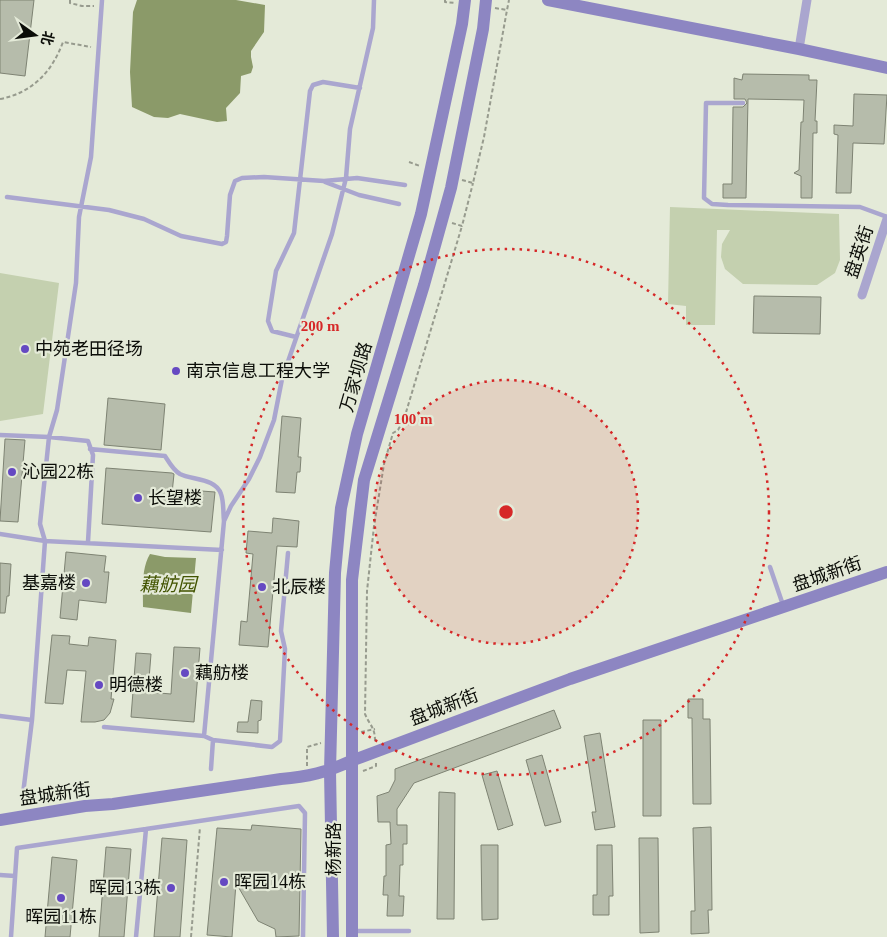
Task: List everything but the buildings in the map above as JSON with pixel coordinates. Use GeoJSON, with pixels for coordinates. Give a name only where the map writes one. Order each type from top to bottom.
{"type":"FeatureCollection","features":[{"type":"Feature","properties":{"kind":"main road","name":"万家坝路"},"geometry":{"type":"LineString","coordinates":[[330,771],[335,573],[341,508],[357,434],[421,214],[462,24],[465,0]]}},
{"type":"Feature","properties":{"kind":"main road","name":"万家坝路"},"geometry":{"type":"LineString","coordinates":[[351,761],[352,580],[364,480],[424,285],[453,177],[483,29],[486,0]]}},
{"type":"Feature","properties":{"kind":"main road"},"geometry":{"type":"LineString","coordinates":[[548,0],[887,68]]}},
{"type":"Feature","properties":{"kind":"main road","name":"盘城新街"},"geometry":{"type":"LineString","coordinates":[[0,820],[307,777],[330,771],[351,761],[570,678],[887,572]]}},
{"type":"Feature","properties":{"kind":"main road","name":"杨新路"},"geometry":{"type":"LineString","coordinates":[[351,761],[352,934]]}},
{"type":"Feature","properties":{"kind":"main road","name":"杨新路"},"geometry":{"type":"LineString","coordinates":[[330,771],[333,937]]}},
{"type":"Feature","properties":{"kind":"street"},"geometry":{"type":"LineString","coordinates":[[798,49],[807,0]]}},
{"type":"Feature","properties":{"kind":"street","name":"盘英街"},"geometry":{"type":"LineString","coordinates":[[862,295],[887,218]]}},
{"type":"Feature","properties":{"kind":"lane"},"geometry":{"type":"LineString","coordinates":[[23,794],[32,720],[46,541],[40,524],[49,437],[57,410],[76,283],[79,217],[92,148],[98,86],[102,0]]}},
{"type":"Feature","properties":{"kind":"lane"},"geometry":{"type":"LineString","coordinates":[[224,521],[231,506],[249,479],[267,439],[274,420],[282,379],[332,234],[344,189],[350,130],[373,28],[374,0]]}},
{"type":"Feature","properties":{"kind":"lane"},"geometry":{"type":"LineString","coordinates":[[296,337],[272,331],[268,321],[276,271],[294,233],[310,91],[313,84],[323,82],[360,88]]}},
{"type":"Feature","properties":{"kind":"lane"},"geometry":{"type":"LineString","coordinates":[[743,103],[706,103],[704,198],[712,204],[728,205],[860,207],[887,218]]}},
{"type":"Feature","properties":{"kind":"lane"},"geometry":{"type":"LineString","coordinates":[[7,197],[109,210],[144,219],[182,236],[222,244],[226,242],[230,194],[235,181],[242,178],[324,181],[358,178],[405,185]]}},
{"type":"Feature","properties":{"kind":"lane"},"geometry":{"type":"LineString","coordinates":[[324,181],[359,195],[399,204]]}},
{"type":"Feature","properties":{"kind":"lane"},"geometry":{"type":"LineString","coordinates":[[0,435],[49,437],[88,442],[93,455],[88,542]]}},
{"type":"Feature","properties":{"kind":"lane"},"geometry":{"type":"LineString","coordinates":[[90,449],[166,456],[170,464],[180,474],[212,484],[221,493],[224,521],[222,550],[204,736]]}},
{"type":"Feature","properties":{"kind":"lane"},"geometry":{"type":"LineString","coordinates":[[0,534],[46,541],[222,550]]}},
{"type":"Feature","properties":{"kind":"lane"},"geometry":{"type":"LineString","coordinates":[[104,727],[204,736],[213,740],[272,747],[280,741],[285,649],[281,631],[288,553]]}},
{"type":"Feature","properties":{"kind":"lane"},"geometry":{"type":"LineString","coordinates":[[770,567],[783,607]]}},
{"type":"Feature","properties":{"kind":"lane"},"geometry":{"type":"LineString","coordinates":[[0,716],[32,720]]}},
{"type":"Feature","properties":{"kind":"lane"},"geometry":{"type":"LineString","coordinates":[[212,769],[213,740]]}},
{"type":"Feature","properties":{"kind":"lane"},"geometry":{"type":"LineString","coordinates":[[11,937],[17,848],[299,806],[305,813],[303,937]]}},
{"type":"Feature","properties":{"kind":"lane"},"geometry":{"type":"LineString","coordinates":[[136,937],[146,829]]}},
{"type":"Feature","properties":{"kind":"lane"},"geometry":{"type":"LineString","coordinates":[[0,875],[15,876]]}},
{"type":"Feature","properties":{"kind":"lane"},"geometry":{"type":"LineString","coordinates":[[352,934],[409,931]]}},
{"type":"Feature","properties":{"kind":"path"},"geometry":{"type":"LineString","coordinates":[[70,0],[70,3],[82,6],[102,7]]}},
{"type":"Feature","properties":{"kind":"path"},"geometry":{"type":"LineString","coordinates":[[453,177],[473,183],[486,128],[507,10]]}},
{"type":"Feature","properties":{"kind":"path"},"geometry":{"type":"LineString","coordinates":[[0,99],[12,97],[41,80],[50,70],[63,42],[99,48]]}},
{"type":"Feature","properties":{"kind":"path"},"geometry":{"type":"LineString","coordinates":[[409,162],[431,170]]}},
{"type":"Feature","properties":{"kind":"path"},"geometry":{"type":"LineString","coordinates":[[375,729],[368,722],[365,714],[367,591],[374,526],[384,464],[393,433],[398,430],[404,419],[462,226]]}},
{"type":"Feature","properties":{"kind":"path"},"geometry":{"type":"LineString","coordinates":[[191,937],[200,821]]}},
{"type":"Feature","properties":{"kind":"shaded area"},"geometry":{"type":"Polygon","coordinates":[[[670,207],[839,214],[840,260],[835,273],[817,285],[743,284],[725,269],[721,257],[722,244],[730,230],[717,230],[715,325],[686,325],[686,306],[668,304],[670,207]]]}},
{"type":"Feature","properties":{"kind":"shaded area","name":"中苑老田径场"},"geometry":{"type":"Polygon","coordinates":[[[0,273],[59,283],[43,414],[0,421],[0,273]]]}},
{"type":"Feature","properties":{"kind":"water"},"geometry":{"type":"Polygon","coordinates":[[[137,0],[236,0],[265,5],[264,32],[251,51],[253,67],[251,73],[241,76],[240,93],[226,108],[227,121],[217,122],[180,114],[168,118],[154,117],[132,107],[130,72],[133,12],[137,0]]]}},
{"type":"Feature","properties":{"kind":"water","name":"藕舫园"},"geometry":{"type":"Polygon","coordinates":[[[150,554],[165,557],[196,558],[191,613],[143,607],[144,573],[150,554]]]}},
{"type":"Feature","properties":{"kind":"place","name":"中苑老田径场"},"geometry":{"type":"Point","coordinates":[25,349]}},
{"type":"Feature","properties":{"kind":"place","name":"南京信息工程大学"},"geometry":{"type":"Point","coordinates":[176,371]}},
{"type":"Feature","properties":{"kind":"place","name":"沁园22栋"},"geometry":{"type":"Point","coordinates":[12,472]}},
{"type":"Feature","properties":{"kind":"place","name":"长望楼"},"geometry":{"type":"Point","coordinates":[138,498]}},
{"type":"Feature","properties":{"kind":"place","name":"基嘉楼"},"geometry":{"type":"Point","coordinates":[86,583]}},
{"type":"Feature","properties":{"kind":"place","name":"北辰楼"},"geometry":{"type":"Point","coordinates":[262,587]}},
{"type":"Feature","properties":{"kind":"place","name":"藕舫楼"},"geometry":{"type":"Point","coordinates":[185,673]}},
{"type":"Feature","properties":{"kind":"place","name":"明德楼"},"geometry":{"type":"Point","coordinates":[99,685]}},
{"type":"Feature","properties":{"kind":"place","name":"晖园14栋"},"geometry":{"type":"Point","coordinates":[224,882]}},
{"type":"Feature","properties":{"kind":"place","name":"晖园13栋"},"geometry":{"type":"Point","coordinates":[171,888]}},
{"type":"Feature","properties":{"kind":"place","name":"晖园11栋"},"geometry":{"type":"Point","coordinates":[61,898]}}]}
